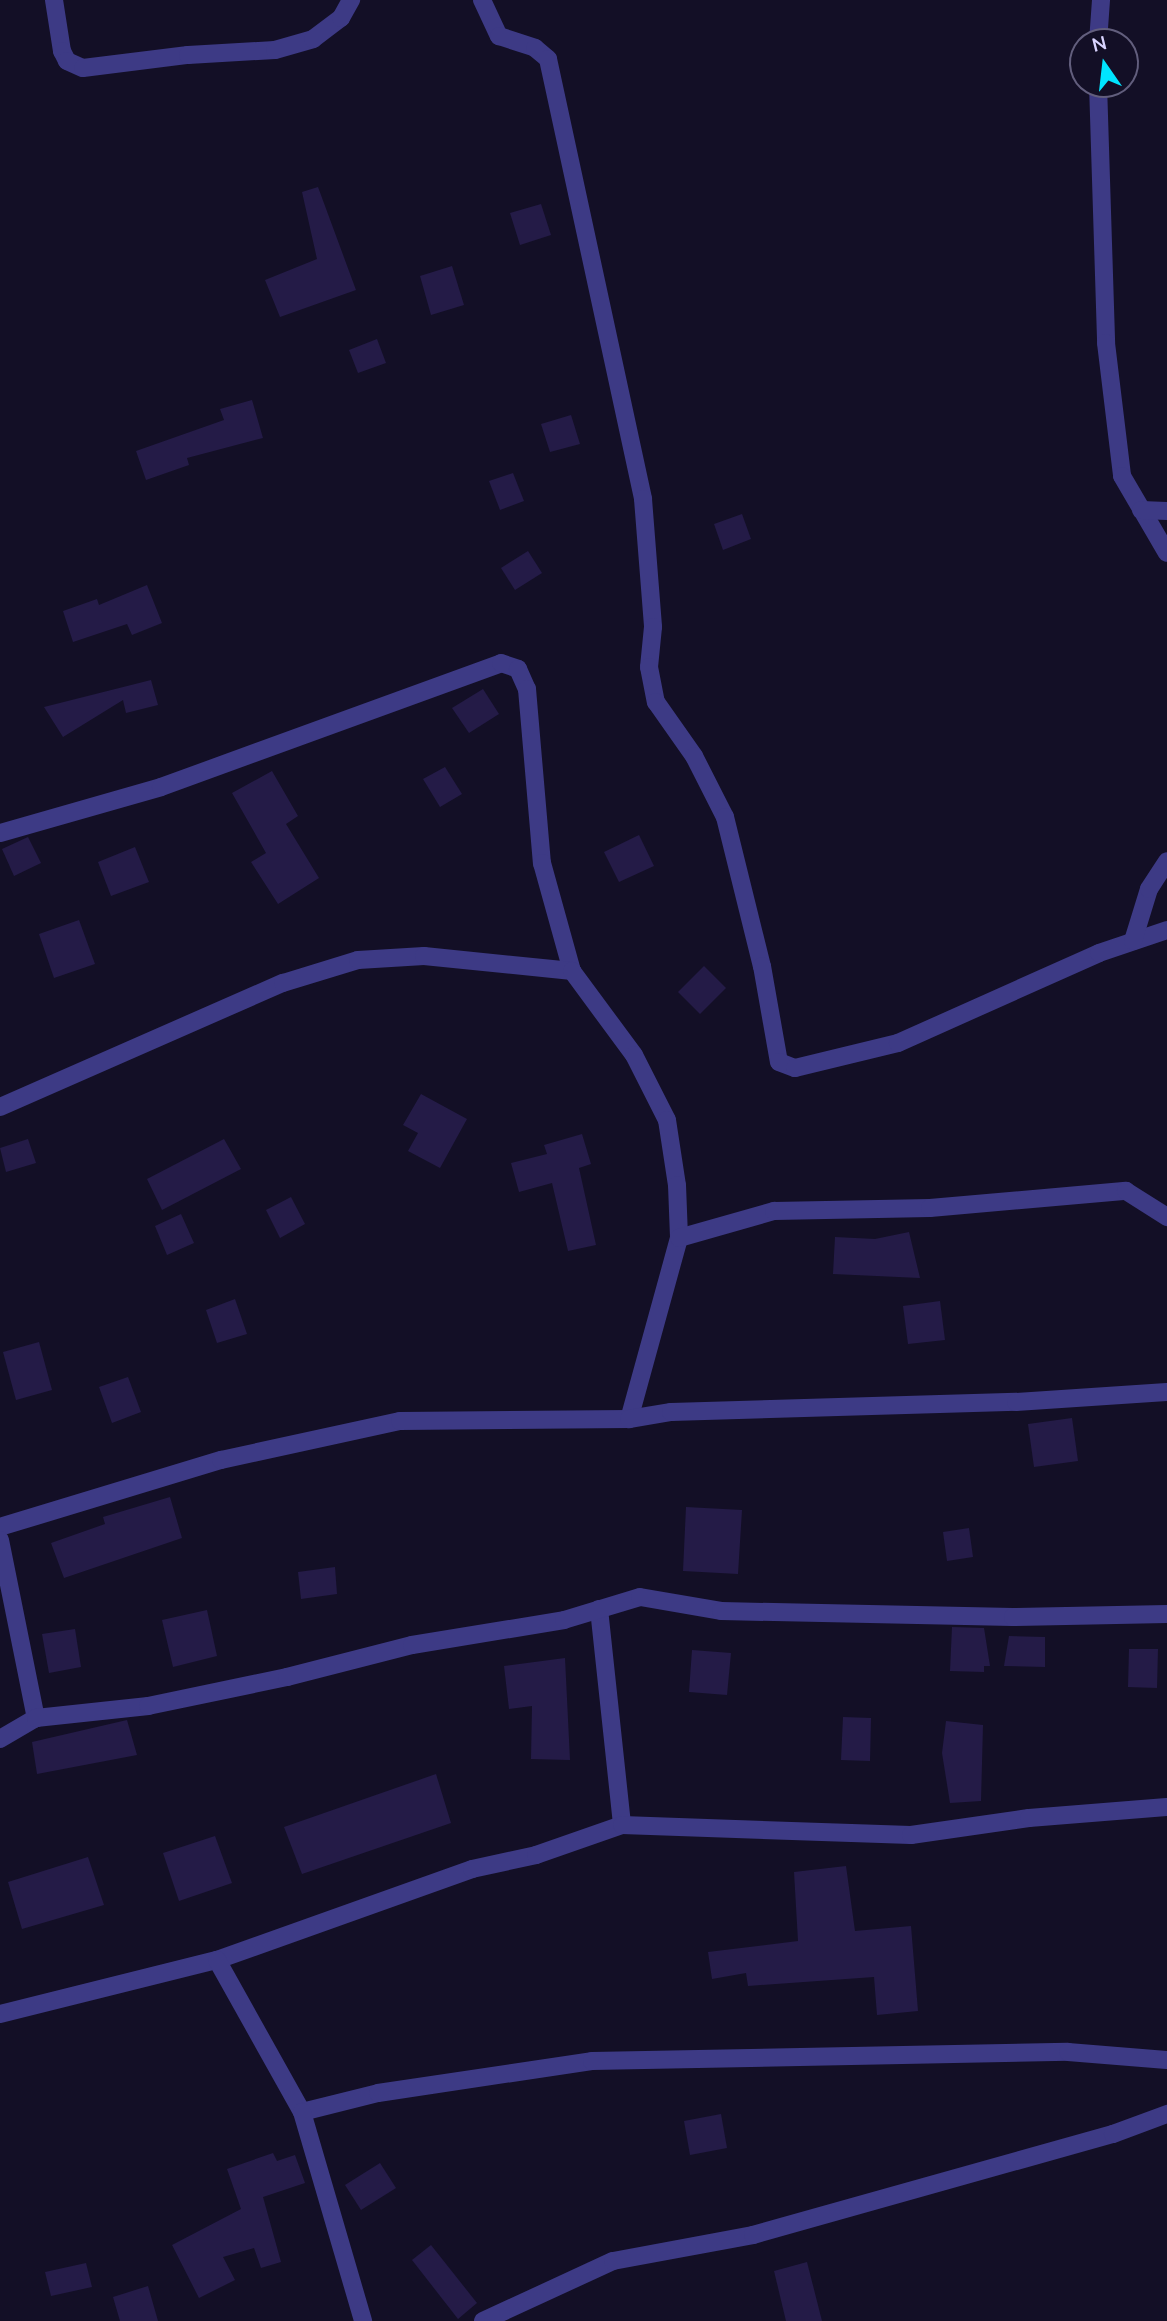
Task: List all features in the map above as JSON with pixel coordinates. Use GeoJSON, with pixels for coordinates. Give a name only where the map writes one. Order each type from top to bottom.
{"type":"FeatureCollection","features":[{"type":"Feature","properties":{"kind":"street"},"geometry":{"type":"LineString","coordinates":[[54,0],[62,51],[67,61],[83,68],[188,55],[275,50],[313,39],[341,18],[351,0]]}},
{"type":"Feature","properties":{"kind":"street"},"geometry":{"type":"LineString","coordinates":[[482,0],[499,36],[535,48],[548,58],[643,499],[653,627],[649,667],[656,702],[694,757],[725,817],[762,966],[779,1062],[789,1069],[898,1043],[1133,941],[1167,930]]}},
{"type":"Feature","properties":{"kind":"street"},"geometry":{"type":"LineString","coordinates":[[1099,28],[1101,0]]}},
{"type":"Feature","properties":{"kind":"street"},"geometry":{"type":"LineString","coordinates":[[1098,98],[1106,343],[1122,476],[1167,553]]}},
{"type":"Feature","properties":{"kind":"street"},"geometry":{"type":"LineString","coordinates":[[1141,510],[1167,511]]}},
{"type":"Feature","properties":{"kind":"street"},"geometry":{"type":"LineString","coordinates":[[0,833],[161,787],[501,663],[518,669],[527,688],[542,863],[572,971],[634,1055],[667,1120],[679,1238],[629,1419]]}},
{"type":"Feature","properties":{"kind":"street"},"geometry":{"type":"LineString","coordinates":[[1133,941],[1149,889],[1167,861]]}},
{"type":"Feature","properties":{"kind":"street"},"geometry":{"type":"LineString","coordinates":[[0,1107],[283,983],[358,960],[424,956],[572,971]]}},
{"type":"Feature","properties":{"kind":"street"},"geometry":{"type":"LineString","coordinates":[[679,1238],[774,1211],[930,1208],[1126,1191],[1167,1217]]}},
{"type":"Feature","properties":{"kind":"street"},"geometry":{"type":"LineString","coordinates":[[0,1527],[221,1460],[339,1431],[412,1420],[629,1419],[671,1412],[1016,1402],[1167,1392]]}},
{"type":"Feature","properties":{"kind":"street"},"geometry":{"type":"LineString","coordinates":[[0,1541],[36,1718]]}},
{"type":"Feature","properties":{"kind":"street"},"geometry":{"type":"LineString","coordinates":[[0,1740],[36,1718],[148,1706],[287,1677],[412,1645],[564,1620],[640,1597],[721,1611],[1013,1617],[1167,1614]]}},
{"type":"Feature","properties":{"kind":"street"},"geometry":{"type":"LineString","coordinates":[[599,1609],[622,1825]]}},
{"type":"Feature","properties":{"kind":"street"},"geometry":{"type":"LineString","coordinates":[[0,2014],[217,1960],[472,1869],[536,1855],[622,1825],[911,1835],[1029,1818],[1167,1807]]}},
{"type":"Feature","properties":{"kind":"street"},"geometry":{"type":"LineString","coordinates":[[217,1960],[302,2112],[363,2321]]}},
{"type":"Feature","properties":{"kind":"street"},"geometry":{"type":"LineString","coordinates":[[302,2112],[378,2093],[592,2061],[1068,2052],[1167,2060]]}},
{"type":"Feature","properties":{"kind":"street"},"geometry":{"type":"LineString","coordinates":[[483,2321],[612,2261],[753,2235],[1113,2134],[1167,2114]]}},
{"type":"Feature","properties":{"kind":"building"},"geometry":{"type":"Polygon","coordinates":[[[318,187],[356,290],[280,317],[265,280],[317,259],[302,192],[318,187]]]}},
{"type":"Feature","properties":{"kind":"building"},"geometry":{"type":"Polygon","coordinates":[[[541,204],[551,235],[520,245],[510,213],[541,204]]]}},
{"type":"Feature","properties":{"kind":"building"},"geometry":{"type":"Polygon","coordinates":[[[452,266],[464,305],[431,315],[420,276],[452,266]]]}},
{"type":"Feature","properties":{"kind":"building"},"geometry":{"type":"Polygon","coordinates":[[[377,339],[386,363],[358,373],[349,350],[377,339]]]}},
{"type":"Feature","properties":{"kind":"building"},"geometry":{"type":"Polygon","coordinates":[[[252,400],[263,438],[187,458],[189,465],[146,480],[136,451],[224,420],[220,409],[252,400]]]}},
{"type":"Feature","properties":{"kind":"building"},"geometry":{"type":"Polygon","coordinates":[[[571,415],[580,444],[550,452],[541,424],[571,415]]]}},
{"type":"Feature","properties":{"kind":"building"},"geometry":{"type":"Polygon","coordinates":[[[513,473],[524,501],[500,510],[489,481],[513,473]]]}},
{"type":"Feature","properties":{"kind":"building"},"geometry":{"type":"Polygon","coordinates":[[[742,514],[751,539],[723,550],[714,524],[742,514]]]}},
{"type":"Feature","properties":{"kind":"building"},"geometry":{"type":"Polygon","coordinates":[[[528,551],[542,573],[515,590],[501,568],[528,551]]]}},
{"type":"Feature","properties":{"kind":"building"},"geometry":{"type":"Polygon","coordinates":[[[147,585],[162,623],[132,635],[127,624],[73,642],[63,611],[97,599],[99,605],[147,585]]]}},
{"type":"Feature","properties":{"kind":"building"},"geometry":{"type":"Polygon","coordinates":[[[151,680],[158,705],[126,713],[123,700],[63,737],[44,707],[151,680]]]}},
{"type":"Feature","properties":{"kind":"building"},"geometry":{"type":"Polygon","coordinates":[[[483,689],[499,714],[469,733],[452,708],[483,689]]]}},
{"type":"Feature","properties":{"kind":"building"},"geometry":{"type":"Polygon","coordinates":[[[445,767],[462,794],[440,807],[423,779],[445,767]]]}},
{"type":"Feature","properties":{"kind":"building"},"geometry":{"type":"Polygon","coordinates":[[[272,771],[298,816],[286,824],[319,878],[278,904],[251,862],[266,853],[232,793],[272,771]]]}},
{"type":"Feature","properties":{"kind":"building"},"geometry":{"type":"Polygon","coordinates":[[[639,835],[654,866],[619,882],[604,852],[639,835]]]}},
{"type":"Feature","properties":{"kind":"building"},"geometry":{"type":"Polygon","coordinates":[[[28,837],[41,863],[14,876],[2,849],[28,837]]]}},
{"type":"Feature","properties":{"kind":"building"},"geometry":{"type":"Polygon","coordinates":[[[135,847],[149,882],[111,896],[98,862],[135,847]]]}},
{"type":"Feature","properties":{"kind":"building"},"geometry":{"type":"Polygon","coordinates":[[[79,920],[95,964],[54,978],[39,934],[79,920]]]}},
{"type":"Feature","properties":{"kind":"building"},"geometry":{"type":"Polygon","coordinates":[[[704,966],[726,988],[700,1014],[678,992],[704,966]]]}},
{"type":"Feature","properties":{"kind":"building"},"geometry":{"type":"Polygon","coordinates":[[[421,1094],[467,1119],[440,1168],[408,1151],[418,1133],[403,1125],[421,1094]]]}},
{"type":"Feature","properties":{"kind":"building"},"geometry":{"type":"Polygon","coordinates":[[[582,1134],[591,1164],[579,1168],[596,1245],[568,1251],[552,1183],[519,1192],[511,1163],[547,1154],[544,1145],[582,1134]]]}},
{"type":"Feature","properties":{"kind":"building"},"geometry":{"type":"Polygon","coordinates":[[[28,1139],[36,1163],[6,1172],[0,1148],[28,1139]]]}},
{"type":"Feature","properties":{"kind":"building"},"geometry":{"type":"Polygon","coordinates":[[[224,1139],[241,1169],[162,1210],[147,1179],[224,1139]]]}},
{"type":"Feature","properties":{"kind":"building"},"geometry":{"type":"Polygon","coordinates":[[[291,1197],[305,1224],[280,1238],[266,1210],[291,1197]]]}},
{"type":"Feature","properties":{"kind":"building"},"geometry":{"type":"Polygon","coordinates":[[[181,1214],[194,1243],[167,1255],[155,1226],[181,1214]]]}},
{"type":"Feature","properties":{"kind":"building"},"geometry":{"type":"Polygon","coordinates":[[[909,1232],[920,1278],[833,1274],[835,1237],[875,1239],[909,1232]]]}},
{"type":"Feature","properties":{"kind":"building"},"geometry":{"type":"Polygon","coordinates":[[[235,1299],[247,1334],[217,1343],[206,1310],[235,1299]]]}},
{"type":"Feature","properties":{"kind":"building"},"geometry":{"type":"Polygon","coordinates":[[[940,1301],[945,1340],[908,1344],[903,1306],[940,1301]]]}},
{"type":"Feature","properties":{"kind":"building"},"geometry":{"type":"Polygon","coordinates":[[[39,1342],[52,1390],[16,1400],[3,1352],[39,1342]]]}},
{"type":"Feature","properties":{"kind":"building"},"geometry":{"type":"Polygon","coordinates":[[[128,1377],[141,1412],[112,1423],[99,1387],[128,1377]]]}},
{"type":"Feature","properties":{"kind":"building"},"geometry":{"type":"Polygon","coordinates":[[[1072,1418],[1078,1461],[1034,1467],[1028,1424],[1072,1418]]]}},
{"type":"Feature","properties":{"kind":"building"},"geometry":{"type":"Polygon","coordinates":[[[170,1497],[182,1538],[64,1578],[51,1543],[105,1524],[103,1517],[170,1497]]]}},
{"type":"Feature","properties":{"kind":"building"},"geometry":{"type":"Polygon","coordinates":[[[686,1507],[742,1510],[738,1574],[683,1571],[686,1507]]]}},
{"type":"Feature","properties":{"kind":"building"},"geometry":{"type":"Polygon","coordinates":[[[969,1528],[973,1557],[947,1561],[943,1532],[969,1528]]]}},
{"type":"Feature","properties":{"kind":"building"},"geometry":{"type":"Polygon","coordinates":[[[335,1567],[337,1594],[301,1599],[298,1572],[335,1567]]]}},
{"type":"Feature","properties":{"kind":"building"},"geometry":{"type":"Polygon","coordinates":[[[207,1610],[217,1656],[173,1667],[162,1620],[207,1610]]]}},
{"type":"Feature","properties":{"kind":"building"},"geometry":{"type":"Polygon","coordinates":[[[952,1627],[984,1628],[990,1666],[984,1666],[984,1672],[950,1671],[952,1627]]]}},
{"type":"Feature","properties":{"kind":"building"},"geometry":{"type":"Polygon","coordinates":[[[75,1629],[81,1667],[49,1673],[42,1634],[75,1629]]]}},
{"type":"Feature","properties":{"kind":"building"},"geometry":{"type":"Polygon","coordinates":[[[1009,1636],[1045,1637],[1045,1667],[1004,1666],[1009,1636]]]}},
{"type":"Feature","properties":{"kind":"building"},"geometry":{"type":"Polygon","coordinates":[[[1129,1649],[1158,1649],[1157,1688],[1128,1687],[1129,1649]]]}},
{"type":"Feature","properties":{"kind":"building"},"geometry":{"type":"Polygon","coordinates":[[[692,1650],[731,1653],[727,1695],[689,1692],[692,1650]]]}},
{"type":"Feature","properties":{"kind":"building"},"geometry":{"type":"Polygon","coordinates":[[[565,1658],[570,1760],[531,1759],[532,1706],[509,1709],[504,1666],[565,1658]]]}},
{"type":"Feature","properties":{"kind":"building"},"geometry":{"type":"Polygon","coordinates":[[[843,1717],[871,1718],[870,1761],[841,1760],[843,1717]]]}},
{"type":"Feature","properties":{"kind":"building"},"geometry":{"type":"Polygon","coordinates":[[[127,1720],[137,1755],[37,1774],[32,1742],[127,1720]]]}},
{"type":"Feature","properties":{"kind":"building"},"geometry":{"type":"Polygon","coordinates":[[[946,1721],[983,1725],[981,1801],[950,1803],[942,1753],[946,1721]]]}},
{"type":"Feature","properties":{"kind":"building"},"geometry":{"type":"Polygon","coordinates":[[[436,1774],[451,1823],[302,1874],[284,1827],[436,1774]]]}},
{"type":"Feature","properties":{"kind":"building"},"geometry":{"type":"Polygon","coordinates":[[[215,1836],[232,1883],[179,1901],[163,1853],[215,1836]]]}},
{"type":"Feature","properties":{"kind":"building"},"geometry":{"type":"Polygon","coordinates":[[[88,1857],[104,1905],[22,1929],[8,1882],[88,1857]]]}},
{"type":"Feature","properties":{"kind":"building"},"geometry":{"type":"Polygon","coordinates":[[[846,1866],[855,1931],[911,1926],[918,2011],[877,2015],[874,1977],[748,1986],[746,1973],[712,1979],[708,1952],[798,1941],[794,1872],[846,1866]]]}},
{"type":"Feature","properties":{"kind":"building"},"geometry":{"type":"Polygon","coordinates":[[[721,2114],[727,2148],[690,2155],[684,2121],[721,2114]]]}},
{"type":"Feature","properties":{"kind":"building"},"geometry":{"type":"Polygon","coordinates":[[[273,2153],[277,2161],[295,2155],[305,2183],[263,2197],[281,2262],[261,2268],[254,2248],[223,2257],[235,2280],[199,2298],[172,2245],[241,2209],[227,2169],[273,2153]]]}},
{"type":"Feature","properties":{"kind":"building"},"geometry":{"type":"Polygon","coordinates":[[[380,2163],[396,2188],[361,2210],[345,2185],[380,2163]]]}},
{"type":"Feature","properties":{"kind":"building"},"geometry":{"type":"Polygon","coordinates":[[[431,2245],[477,2303],[458,2319],[412,2260],[431,2245]]]}},
{"type":"Feature","properties":{"kind":"building"},"geometry":{"type":"Polygon","coordinates":[[[807,2262],[822,2321],[786,2321],[774,2271],[807,2262]]]}},
{"type":"Feature","properties":{"kind":"building"},"geometry":{"type":"Polygon","coordinates":[[[86,2263],[92,2287],[51,2296],[45,2272],[86,2263]]]}},
{"type":"Feature","properties":{"kind":"building"},"geometry":{"type":"Polygon","coordinates":[[[148,2286],[158,2321],[120,2321],[113,2297],[148,2286]]]}}]}
